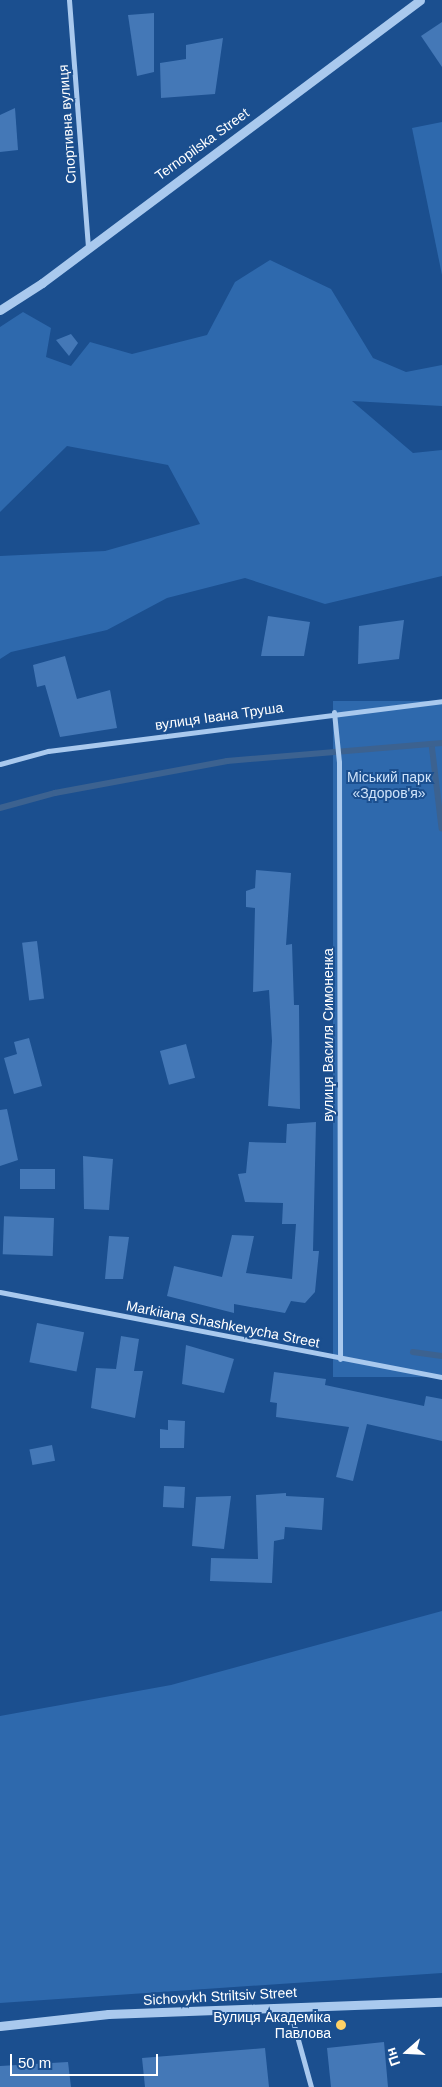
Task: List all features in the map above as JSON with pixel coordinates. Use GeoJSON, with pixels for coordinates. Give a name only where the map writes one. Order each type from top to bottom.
{"type":"FeatureCollection","features":[{"type":"Feature","properties":{"kind":"street","name":"Спортивна вулиця"},"geometry":{"type":"LineString","coordinates":[[69,0],[88,246]]}},
{"type":"Feature","properties":{"kind":"street","name":"Ternopilska Street"},"geometry":{"type":"LineString","coordinates":[[0,310],[420,0]]}},
{"type":"Feature","properties":{"kind":"street","name":"вулиця Івана Труша"},"geometry":{"type":"LineString","coordinates":[[0,764],[48,751],[334,712],[442,701]]}},
{"type":"Feature","properties":{"kind":"street","name":"вулиця Василя Симоненка"},"geometry":{"type":"LineString","coordinates":[[334,712],[339,740],[340,762],[340,1359]]}},
{"type":"Feature","properties":{"kind":"street","name":"Markiiana Shashkevycha Street"},"geometry":{"type":"LineString","coordinates":[[0,1292],[340,1359],[442,1377]]}},
{"type":"Feature","properties":{"kind":"street","name":"Sichovykh Striltsiv Street"},"geometry":{"type":"LineString","coordinates":[[0,2026],[108,2014],[442,2002]]}},
{"type":"Feature","properties":{"kind":"street"},"geometry":{"type":"LineString","coordinates":[[289,2007],[311,2087]]}},
{"type":"Feature","properties":{"kind":"green space"},"geometry":{"type":"Polygon","coordinates":[[[442,122],[442,275],[412,128],[442,122]]]}},
{"type":"Feature","properties":{"kind":"green space"},"geometry":{"type":"Polygon","coordinates":[[[270,260],[331,289],[373,358],[406,372],[442,365],[442,406],[352,401],[413,453],[442,450],[442,576],[325,604],[245,578],[167,598],[107,630],[11,652],[0,659],[0,556],[105,551],[200,524],[168,465],[67,446],[0,512],[0,327],[23,312],[51,328],[46,357],[71,366],[90,342],[132,354],[207,335],[235,282],[270,260]]]}},
{"type":"Feature","properties":{"kind":"green space","name":"Міський парк «Здоров'я»"},"geometry":{"type":"Polygon","coordinates":[[[333,701],[442,701],[442,1377],[333,1377],[333,701]]]}},
{"type":"Feature","properties":{"kind":"green space"},"geometry":{"type":"Polygon","coordinates":[[[442,1611],[442,1973],[0,2003],[0,1716],[171,1685],[442,1611]]]}},
{"type":"Feature","properties":{"kind":"building"},"geometry":{"type":"Polygon","coordinates":[[[154,13],[154,72],[137,76],[128,15],[154,13]]]}},
{"type":"Feature","properties":{"kind":"building"},"geometry":{"type":"Polygon","coordinates":[[[442,22],[442,67],[421,36],[442,22]]]}},
{"type":"Feature","properties":{"kind":"building"},"geometry":{"type":"Polygon","coordinates":[[[223,38],[215,94],[161,98],[160,63],[186,59],[186,45],[223,38]]]}},
{"type":"Feature","properties":{"kind":"building"},"geometry":{"type":"Polygon","coordinates":[[[15,108],[18,150],[0,152],[0,115],[15,108]]]}},
{"type":"Feature","properties":{"kind":"building"},"geometry":{"type":"Polygon","coordinates":[[[71,334],[78,343],[69,356],[56,340],[71,334]]]}},
{"type":"Feature","properties":{"kind":"building"},"geometry":{"type":"Polygon","coordinates":[[[268,616],[310,622],[304,656],[261,656],[268,616]]]}},
{"type":"Feature","properties":{"kind":"building"},"geometry":{"type":"Polygon","coordinates":[[[404,620],[399,659],[358,664],[359,626],[404,620]]]}},
{"type":"Feature","properties":{"kind":"building"},"geometry":{"type":"Polygon","coordinates":[[[65,656],[77,699],[110,690],[117,728],[60,737],[45,685],[37,687],[33,665],[65,656]]]}},
{"type":"Feature","properties":{"kind":"building"},"geometry":{"type":"Polygon","coordinates":[[[256,870],[291,873],[286,945],[292,944],[294,1005],[299,1005],[300,1109],[268,1106],[272,1041],[269,990],[253,992],[255,908],[246,907],[246,891],[255,888],[256,870]]]}},
{"type":"Feature","properties":{"kind":"building"},"geometry":{"type":"Polygon","coordinates":[[[37,941],[44,999],[29,1000],[22,943],[37,941]]]}},
{"type":"Feature","properties":{"kind":"building"},"geometry":{"type":"Polygon","coordinates":[[[29,1038],[42,1086],[14,1094],[4,1058],[17,1054],[14,1042],[29,1038]]]}},
{"type":"Feature","properties":{"kind":"building"},"geometry":{"type":"Polygon","coordinates":[[[186,1044],[195,1078],[169,1085],[160,1051],[186,1044]]]}},
{"type":"Feature","properties":{"kind":"building"},"geometry":{"type":"Polygon","coordinates":[[[7,1109],[18,1160],[0,1166],[0,1110],[7,1109]]]}},
{"type":"Feature","properties":{"kind":"building"},"geometry":{"type":"Polygon","coordinates":[[[316,1122],[313,1251],[319,1251],[315,1292],[305,1303],[291,1301],[285,1313],[234,1304],[234,1313],[167,1296],[174,1266],[222,1277],[232,1235],[254,1236],[246,1273],[292,1279],[296,1224],[282,1224],[283,1203],[245,1202],[238,1174],[246,1173],[249,1142],[286,1143],[287,1124],[316,1122]]]}},
{"type":"Feature","properties":{"kind":"building"},"geometry":{"type":"Polygon","coordinates":[[[83,1156],[113,1159],[109,1210],[84,1209],[83,1156]]]}},
{"type":"Feature","properties":{"kind":"building"},"geometry":{"type":"Polygon","coordinates":[[[20,1169],[55,1169],[55,1189],[20,1189],[20,1169]]]}},
{"type":"Feature","properties":{"kind":"building"},"geometry":{"type":"Polygon","coordinates":[[[4,1216],[54,1218],[53,1256],[3,1254],[4,1216]]]}},
{"type":"Feature","properties":{"kind":"building"},"geometry":{"type":"Polygon","coordinates":[[[109,1236],[129,1237],[123,1279],[105,1279],[109,1236]]]}},
{"type":"Feature","properties":{"kind":"building"},"geometry":{"type":"Polygon","coordinates":[[[37,1323],[84,1332],[76,1371],[29,1362],[37,1323]]]}},
{"type":"Feature","properties":{"kind":"building"},"geometry":{"type":"Polygon","coordinates":[[[121,1336],[139,1339],[134,1371],[143,1371],[135,1418],[91,1408],[96,1368],[116,1369],[121,1336]]]}},
{"type":"Feature","properties":{"kind":"building"},"geometry":{"type":"Polygon","coordinates":[[[186,1345],[234,1359],[224,1393],[182,1384],[186,1345]]]}},
{"type":"Feature","properties":{"kind":"building"},"geometry":{"type":"Polygon","coordinates":[[[274,1372],[326,1379],[325,1385],[424,1406],[426,1396],[442,1399],[442,1441],[367,1424],[353,1481],[336,1477],[349,1427],[276,1417],[277,1403],[270,1402],[274,1372]]]}},
{"type":"Feature","properties":{"kind":"building"},"geometry":{"type":"Polygon","coordinates":[[[168,1420],[185,1421],[184,1448],[160,1448],[160,1429],[168,1430],[168,1420]]]}},
{"type":"Feature","properties":{"kind":"building"},"geometry":{"type":"Polygon","coordinates":[[[52,1445],[55,1461],[32,1465],[29,1449],[52,1445]]]}},
{"type":"Feature","properties":{"kind":"building"},"geometry":{"type":"Polygon","coordinates":[[[164,1486],[185,1487],[184,1508],[163,1507],[164,1486]]]}},
{"type":"Feature","properties":{"kind":"building"},"geometry":{"type":"Polygon","coordinates":[[[286,1493],[286,1496],[324,1498],[322,1530],[285,1527],[284,1539],[274,1541],[272,1583],[210,1581],[211,1558],[258,1559],[256,1495],[286,1493]]]}},
{"type":"Feature","properties":{"kind":"building"},"geometry":{"type":"Polygon","coordinates":[[[231,1496],[224,1549],[192,1546],[196,1497],[231,1496]]]}},
{"type":"Feature","properties":{"kind":"building"},"geometry":{"type":"Polygon","coordinates":[[[384,2042],[388,2087],[331,2087],[327,2048],[384,2042]]]}},
{"type":"Feature","properties":{"kind":"building"},"geometry":{"type":"Polygon","coordinates":[[[265,2048],[269,2087],[145,2087],[142,2058],[265,2048]]]}},
{"type":"Feature","properties":{"kind":"building"},"geometry":{"type":"Polygon","coordinates":[[[68,2062],[71,2087],[0,2087],[0,2066],[68,2062]]]}},
{"type":"Feature","properties":{"kind":"waterway"},"geometry":{"type":"LineString","coordinates":[[0,808],[55,793],[227,761],[442,743]]}},
{"type":"Feature","properties":{"kind":"waterway"},"geometry":{"type":"LineString","coordinates":[[432,744],[442,828]]}},
{"type":"Feature","properties":{"kind":"waterway"},"geometry":{"type":"LineString","coordinates":[[413,1352],[442,1356]]}},
{"type":"Feature","properties":{"kind":"place","name":"Вулиця Академіка Павлова"},"geometry":{"type":"Point","coordinates":[341,2025]}}]}
